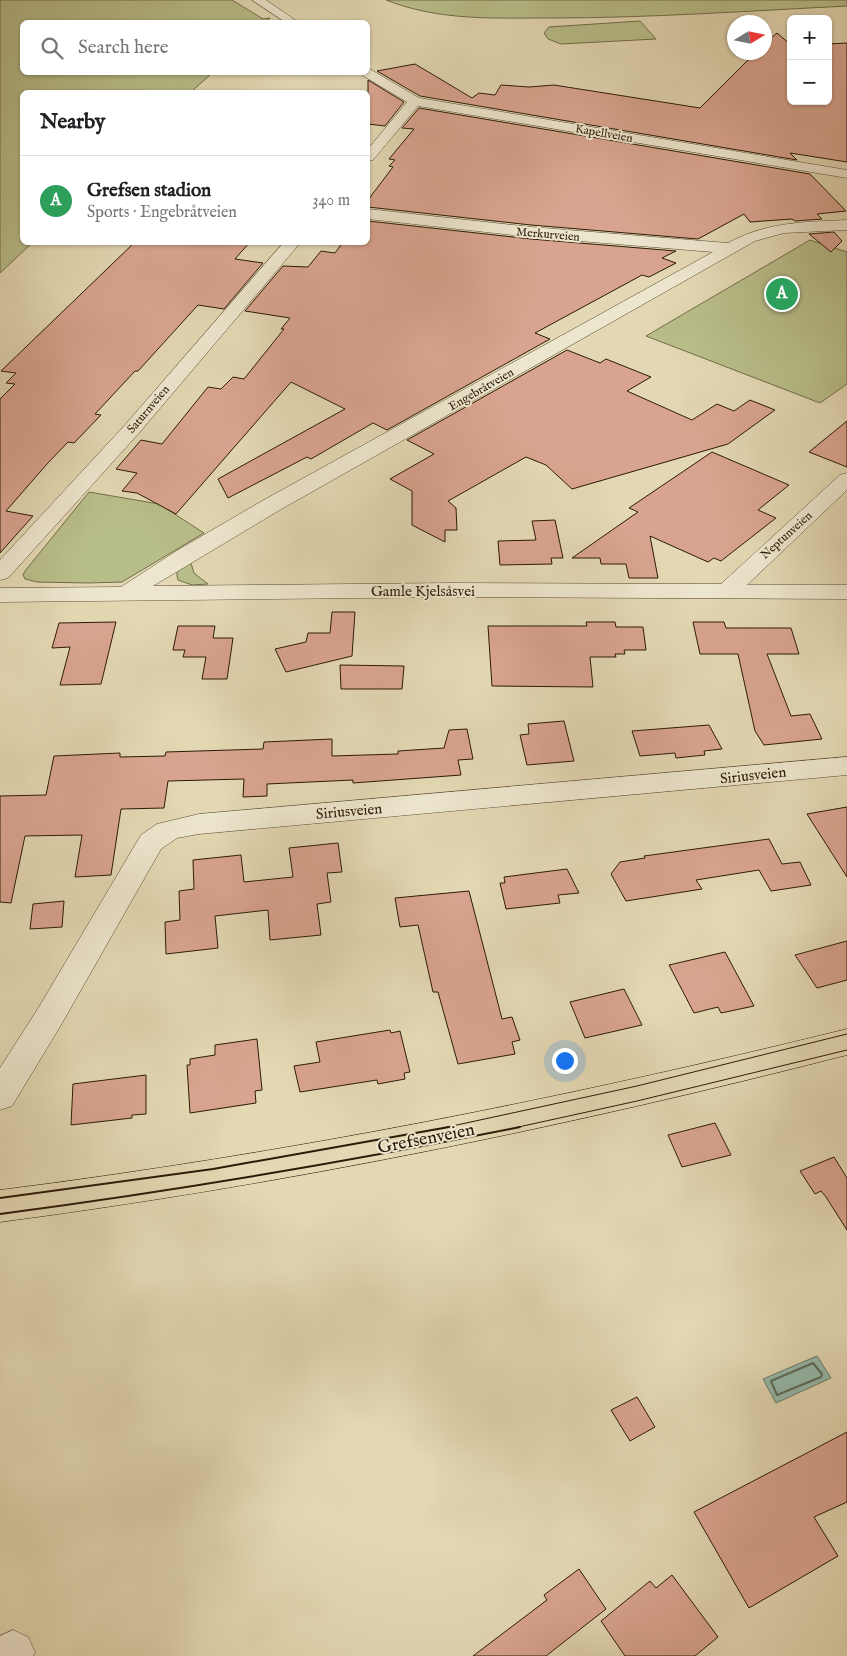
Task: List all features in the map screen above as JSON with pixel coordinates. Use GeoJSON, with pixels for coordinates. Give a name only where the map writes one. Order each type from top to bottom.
{"type":"FeatureCollection","features":[{"type":"Feature","properties":{"kind":"main road","name":"Grefsenveien"},"geometry":{"type":"LineString","coordinates":[[0,1206],[264,1168],[415,1141],[639,1094],[847,1042]]}},
{"type":"Feature","properties":{"kind":"street"},"geometry":{"type":"LineString","coordinates":[[258,0],[289,20]]}},
{"type":"Feature","properties":{"kind":"street","name":"Kapellveien"},"geometry":{"type":"LineString","coordinates":[[370,74],[415,101],[847,174]]}},
{"type":"Feature","properties":{"kind":"street"},"geometry":{"type":"LineString","coordinates":[[370,155],[415,101]]}},
{"type":"Feature","properties":{"kind":"street","name":"Merkurveien"},"geometry":{"type":"LineString","coordinates":[[370,214],[531,232],[728,248]]}},
{"type":"Feature","properties":{"kind":"street","name":"Engebråtveien"},"geometry":{"type":"LineString","coordinates":[[129,592],[186,555],[728,248],[758,233],[847,225]]}},
{"type":"Feature","properties":{"kind":"street","name":"Saturnveien"},"geometry":{"type":"LineString","coordinates":[[0,573],[132,429],[290,245]]}},
{"type":"Feature","properties":{"kind":"street","name":"Neptunveien"},"geometry":{"type":"LineString","coordinates":[[727,591],[847,479]]}},
{"type":"Feature","properties":{"kind":"street","name":"Gamle Kjelsåsvei"},"geometry":{"type":"LineString","coordinates":[[0,595],[129,592],[847,592]]}},
{"type":"Feature","properties":{"kind":"street","name":"Siriusveien"},"geometry":{"type":"LineString","coordinates":[[0,1096],[50,1016],[151,842],[159,834],[170,828],[847,766]]}},
{"type":"Feature","properties":{"kind":"green space"},"geometry":{"type":"Polygon","coordinates":[[[0,0],[232,0],[263,19],[270,18],[268,20],[20,20],[20,75],[210,75],[193,90],[20,90],[20,245],[30,245],[0,273],[0,0]]]}},
{"type":"Feature","properties":{"kind":"green space"},"geometry":{"type":"Polygon","coordinates":[[[386,0],[847,0],[847,6],[661,16],[508,18],[446,15],[406,7],[386,0]]]}},
{"type":"Feature","properties":{"kind":"green space"},"geometry":{"type":"Polygon","coordinates":[[[640,21],[656,39],[561,44],[548,39],[544,33],[549,27],[640,21]]]}},
{"type":"Feature","properties":{"kind":"green space"},"geometry":{"type":"Polygon","coordinates":[[[810,240],[847,252],[847,384],[820,403],[646,336],[810,240]]]}},
{"type":"Feature","properties":{"kind":"green space"},"geometry":{"type":"Polygon","coordinates":[[[89,492],[159,504],[204,533],[122,582],[37,582],[25,579],[23,575],[25,571],[89,492]]]}},
{"type":"Feature","properties":{"kind":"green space"},"geometry":{"type":"Polygon","coordinates":[[[190,560],[194,573],[208,584],[192,585],[178,580],[178,570],[190,560]]]}},
{"type":"Feature","properties":{"kind":"water"},"geometry":{"type":"Polygon","coordinates":[[[817,1356],[831,1378],[776,1403],[763,1379],[817,1356]]]}},
{"type":"Feature","properties":{"kind":"building"},"geometry":{"type":"Polygon","coordinates":[[[777,33],[787,42],[787,105],[832,105],[832,44],[847,43],[847,162],[790,153],[797,160],[420,96],[377,71],[415,64],[472,98],[479,93],[495,95],[501,85],[529,87],[554,85],[700,108],[748,60],[772,60],[772,37],[777,33]]]}},
{"type":"Feature","properties":{"kind":"building"},"geometry":{"type":"Polygon","coordinates":[[[368,80],[404,102],[385,126],[370,124],[370,90],[368,90],[368,80]]]}},
{"type":"Feature","properties":{"kind":"building"},"geometry":{"type":"Polygon","coordinates":[[[419,108],[810,174],[846,211],[817,214],[822,219],[795,221],[792,219],[750,222],[744,214],[698,239],[531,225],[370,207],[370,197],[393,167],[389,166],[395,160],[389,159],[414,129],[402,128],[419,108]]]}},
{"type":"Feature","properties":{"kind":"building"},"geometry":{"type":"Polygon","coordinates":[[[370,221],[531,239],[676,251],[662,258],[676,263],[649,277],[642,275],[535,333],[550,339],[387,430],[373,423],[311,459],[307,457],[228,498],[218,479],[345,409],[291,382],[176,514],[137,493],[122,491],[137,473],[116,469],[141,440],[162,444],[208,387],[221,389],[233,377],[244,379],[284,329],[281,329],[290,318],[245,311],[283,266],[308,267],[321,251],[335,253],[341,245],[370,245],[370,221]]]}},
{"type":"Feature","properties":{"kind":"building"},"geometry":{"type":"Polygon","coordinates":[[[834,232],[842,241],[831,252],[809,234],[834,232]]]}},
{"type":"Feature","properties":{"kind":"building"},"geometry":{"type":"Polygon","coordinates":[[[132,245],[247,245],[235,259],[263,263],[224,309],[198,305],[138,371],[135,371],[95,414],[101,415],[74,443],[68,442],[47,464],[6,511],[33,516],[0,553],[0,399],[15,384],[6,383],[16,373],[1,371],[132,245]]]}},
{"type":"Feature","properties":{"kind":"building"},"geometry":{"type":"Polygon","coordinates":[[[567,350],[600,363],[606,359],[651,377],[627,391],[692,420],[717,404],[734,411],[750,400],[775,410],[728,444],[572,489],[546,465],[526,457],[448,501],[456,508],[457,530],[445,530],[445,542],[412,525],[412,491],[390,479],[434,454],[407,440],[567,350]]]}},
{"type":"Feature","properties":{"kind":"building"},"geometry":{"type":"Polygon","coordinates":[[[847,421],[847,467],[809,452],[847,421]]]}},
{"type":"Feature","properties":{"kind":"building"},"geometry":{"type":"Polygon","coordinates":[[[712,452],[789,485],[758,510],[776,518],[721,561],[714,558],[708,562],[650,536],[658,578],[629,578],[626,564],[601,564],[600,558],[572,558],[638,512],[629,508],[712,452]]]}},
{"type":"Feature","properties":{"kind":"building"},"geometry":{"type":"Polygon","coordinates":[[[555,520],[563,558],[551,558],[552,564],[500,565],[498,541],[536,540],[532,521],[555,520]]]}},
{"type":"Feature","properties":{"kind":"building"},"geometry":{"type":"Polygon","coordinates":[[[332,612],[355,612],[352,656],[286,672],[275,649],[306,642],[308,633],[330,633],[332,612]]]}},
{"type":"Feature","properties":{"kind":"building"},"geometry":{"type":"Polygon","coordinates":[[[116,622],[101,684],[60,685],[70,647],[52,648],[59,623],[116,622]]]}},
{"type":"Feature","properties":{"kind":"building"},"geometry":{"type":"Polygon","coordinates":[[[586,622],[615,622],[616,627],[643,627],[646,650],[624,650],[625,654],[615,654],[616,657],[590,657],[593,687],[492,686],[488,626],[587,626],[586,622]]]}},
{"type":"Feature","properties":{"kind":"building"},"geometry":{"type":"Polygon","coordinates":[[[693,622],[724,622],[726,628],[791,628],[799,654],[767,654],[791,716],[810,714],[822,739],[764,745],[755,731],[738,654],[700,654],[693,622]]]}},
{"type":"Feature","properties":{"kind":"building"},"geometry":{"type":"Polygon","coordinates":[[[178,626],[215,626],[213,638],[233,638],[227,679],[202,679],[206,657],[183,657],[185,650],[173,650],[178,626]]]}},
{"type":"Feature","properties":{"kind":"building"},"geometry":{"type":"Polygon","coordinates":[[[340,665],[404,666],[402,689],[341,689],[340,665]]]}},
{"type":"Feature","properties":{"kind":"building"},"geometry":{"type":"Polygon","coordinates":[[[564,721],[574,761],[527,765],[520,735],[529,734],[528,724],[564,721]]]}},
{"type":"Feature","properties":{"kind":"building"},"geometry":{"type":"Polygon","coordinates":[[[709,725],[722,749],[704,751],[705,755],[676,758],[675,753],[640,756],[632,731],[709,725]]]}},
{"type":"Feature","properties":{"kind":"building"},"geometry":{"type":"Polygon","coordinates":[[[467,729],[473,759],[458,760],[461,775],[353,783],[353,780],[267,784],[267,796],[243,797],[244,779],[168,781],[164,808],[121,809],[111,875],[75,877],[82,835],[25,836],[11,903],[0,902],[0,796],[46,795],[54,756],[120,753],[120,757],[165,756],[166,752],[263,749],[264,742],[332,739],[332,756],[398,754],[398,751],[444,748],[449,730],[467,729]]]}},
{"type":"Feature","properties":{"kind":"building"},"geometry":{"type":"Polygon","coordinates":[[[847,807],[847,877],[807,814],[847,807]]]}},
{"type":"Feature","properties":{"kind":"building"},"geometry":{"type":"Polygon","coordinates":[[[769,839],[782,864],[800,862],[811,885],[771,891],[759,870],[696,880],[702,889],[626,901],[611,874],[620,862],[645,858],[644,856],[769,839]]]}},
{"type":"Feature","properties":{"kind":"building"},"geometry":{"type":"Polygon","coordinates":[[[338,843],[342,872],[327,873],[331,902],[317,904],[321,935],[270,940],[268,910],[215,916],[218,948],[166,954],[165,922],[180,920],[179,891],[194,889],[193,860],[241,855],[244,882],[293,877],[289,848],[338,843]]]}},
{"type":"Feature","properties":{"kind":"building"},"geometry":{"type":"Polygon","coordinates":[[[567,869],[579,893],[558,895],[560,903],[506,909],[500,883],[505,883],[504,877],[567,869]]]}},
{"type":"Feature","properties":{"kind":"building"},"geometry":{"type":"Polygon","coordinates":[[[469,891],[502,1019],[512,1017],[520,1040],[512,1042],[515,1054],[458,1064],[438,992],[433,992],[418,925],[400,927],[395,898],[469,891]]]}},
{"type":"Feature","properties":{"kind":"building"},"geometry":{"type":"Polygon","coordinates":[[[64,901],[62,927],[30,929],[33,904],[64,901]]]}},
{"type":"Feature","properties":{"kind":"building"},"geometry":{"type":"Polygon","coordinates":[[[847,941],[847,980],[817,988],[795,955],[847,941]]]}},
{"type":"Feature","properties":{"kind":"building"},"geometry":{"type":"Polygon","coordinates":[[[725,952],[754,1006],[721,1013],[718,1007],[694,1013],[669,965],[725,952]]]}},
{"type":"Feature","properties":{"kind":"building"},"geometry":{"type":"Polygon","coordinates":[[[624,989],[642,1025],[585,1038],[570,1002],[624,989]]]}},
{"type":"Feature","properties":{"kind":"building"},"geometry":{"type":"Polygon","coordinates":[[[390,1030],[391,1033],[400,1031],[410,1072],[404,1073],[405,1079],[378,1084],[377,1080],[300,1092],[294,1066],[320,1062],[316,1042],[390,1030]]]}},
{"type":"Feature","properties":{"kind":"building"},"geometry":{"type":"Polygon","coordinates":[[[257,1039],[262,1090],[255,1091],[256,1103],[190,1113],[187,1065],[190,1065],[190,1059],[215,1055],[215,1045],[257,1039]]]}},
{"type":"Feature","properties":{"kind":"building"},"geometry":{"type":"Polygon","coordinates":[[[146,1075],[146,1114],[132,1115],[132,1118],[71,1125],[73,1084],[146,1075]]]}},
{"type":"Feature","properties":{"kind":"building"},"geometry":{"type":"Polygon","coordinates":[[[715,1123],[731,1155],[682,1167],[668,1135],[715,1123]]]}},
{"type":"Feature","properties":{"kind":"building"},"geometry":{"type":"Polygon","coordinates":[[[834,1157],[847,1178],[847,1230],[826,1197],[821,1191],[815,1194],[800,1171],[834,1157]]]}},
{"type":"Feature","properties":{"kind":"building"},"geometry":{"type":"Polygon","coordinates":[[[637,1397],[655,1427],[630,1441],[611,1410],[637,1397]]]}},
{"type":"Feature","properties":{"kind":"building"},"geometry":{"type":"Polygon","coordinates":[[[847,1432],[847,1502],[814,1517],[838,1556],[749,1608],[694,1512],[847,1432]]]}},
{"type":"Feature","properties":{"kind":"building"},"geometry":{"type":"Polygon","coordinates":[[[579,1569],[606,1609],[546,1656],[473,1656],[547,1600],[544,1595],[579,1569]]]}},
{"type":"Feature","properties":{"kind":"building"},"geometry":{"type":"Polygon","coordinates":[[[672,1575],[718,1637],[695,1656],[625,1656],[601,1621],[650,1581],[656,1588],[672,1575]]]}},
{"type":"Feature","properties":{"kind":"tram line"},"geometry":{"type":"LineString","coordinates":[[443,1128],[637,1086],[847,1034]]}},
{"type":"Feature","properties":{"kind":"tram line"},"geometry":{"type":"LineString","coordinates":[[514,1128],[637,1101],[847,1050]]}},
{"type":"Feature","properties":{"kind":"tram line"},"geometry":{"type":"LineString","coordinates":[[0,1198],[213,1169],[449,1127]]}},
{"type":"Feature","properties":{"kind":"tram line"},"geometry":{"type":"LineString","coordinates":[[0,1214],[260,1175],[520,1127]]}},
{"type":"Feature","properties":{"kind":"place","name":"Grefsen stadion"},"geometry":{"type":"Point","coordinates":[782,294]}}]}
